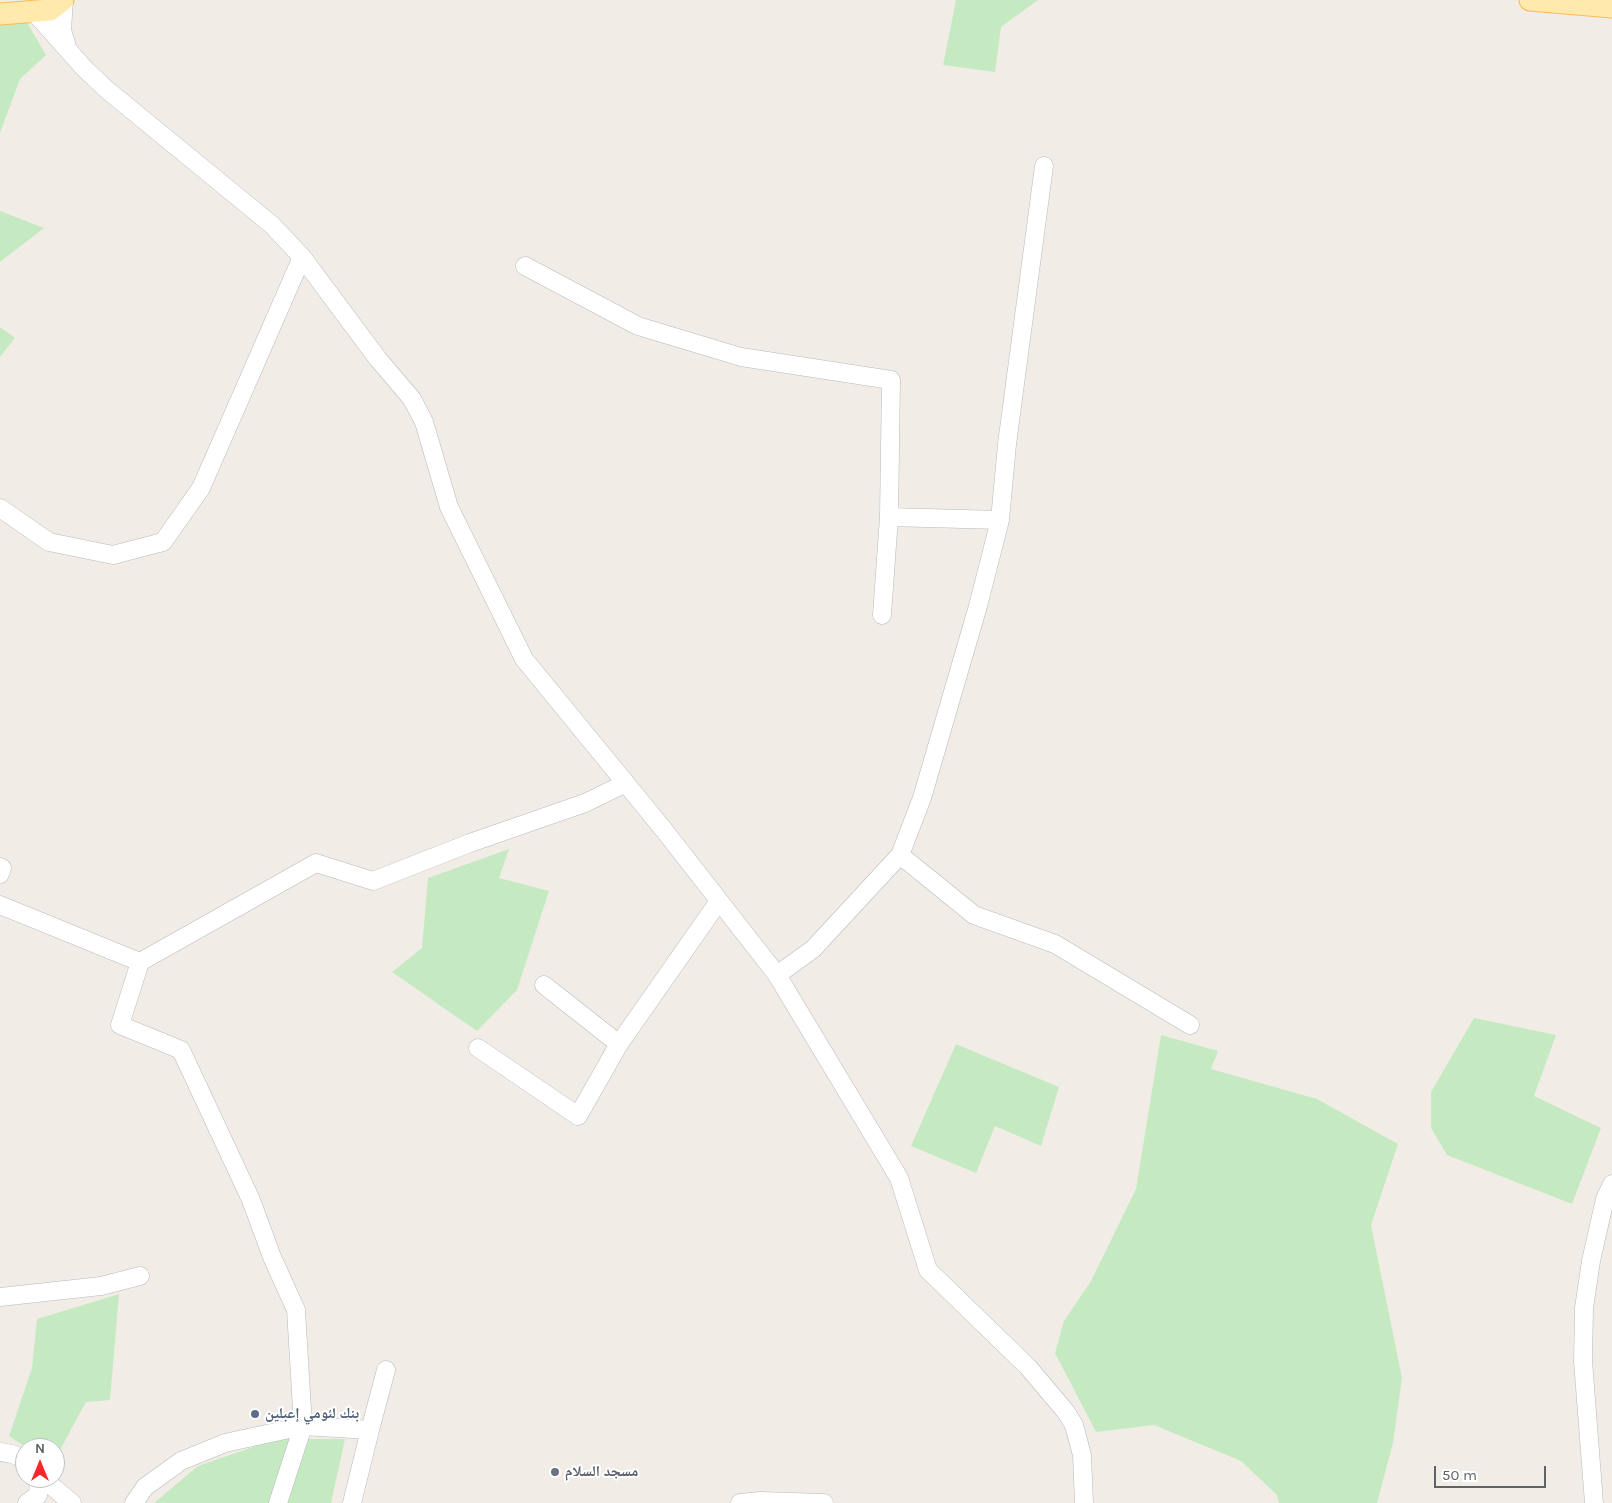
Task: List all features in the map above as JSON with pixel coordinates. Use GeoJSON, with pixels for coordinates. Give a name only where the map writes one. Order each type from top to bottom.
{"type":"FeatureCollection","features":[{"type":"Feature","properties":{"kind":"main road"},"geometry":{"type":"LineString","coordinates":[[0,14],[26,8],[50,10],[64,0]]}},
{"type":"Feature","properties":{"kind":"main road"},"geometry":{"type":"LineString","coordinates":[[1530,0],[1612,7]]}},
{"type":"Feature","properties":{"kind":"street"},"geometry":{"type":"LineString","coordinates":[[64,0],[62,30],[68,50]]}},
{"type":"Feature","properties":{"kind":"street"},"geometry":{"type":"LineString","coordinates":[[26,8],[106,89],[272,225],[302,257],[378,359],[412,399],[424,422],[448,507],[524,659],[626,783],[777,976],[899,1178],[928,1270],[1028,1367],[1066,1412],[1074,1425],[1082,1455],[1084,1503]]}},
{"type":"Feature","properties":{"kind":"street"},"geometry":{"type":"LineString","coordinates":[[777,976],[813,948],[900,855],[922,798],[978,606],[1000,520],[1007,444],[1044,166]]}},
{"type":"Feature","properties":{"kind":"street"},"geometry":{"type":"LineString","coordinates":[[0,508],[50,542],[113,555],[162,542],[201,488],[302,257]]}},
{"type":"Feature","properties":{"kind":"street"},"geometry":{"type":"LineString","coordinates":[[525,266],[638,326],[741,357],[891,380],[890,517],[882,615]]}},
{"type":"Feature","properties":{"kind":"street"},"geometry":{"type":"LineString","coordinates":[[890,517],[1000,520]]}},
{"type":"Feature","properties":{"kind":"street"},"geometry":{"type":"LineString","coordinates":[[278,1503],[303,1426],[296,1310],[272,1257],[251,1200],[181,1050],[120,1025],[140,962],[316,863],[373,881],[470,843],[585,803],[626,783]]}},
{"type":"Feature","properties":{"kind":"street"},"geometry":{"type":"LineString","coordinates":[[900,855],[974,915],[1055,944],[1190,1025]]}},
{"type":"Feature","properties":{"kind":"street"},"geometry":{"type":"LineString","coordinates":[[0,867],[2,868],[0,874]]}},
{"type":"Feature","properties":{"kind":"street"},"geometry":{"type":"LineString","coordinates":[[478,1048],[578,1116],[619,1044],[719,901]]}},
{"type":"Feature","properties":{"kind":"street"},"geometry":{"type":"LineString","coordinates":[[0,905],[140,962]]}},
{"type":"Feature","properties":{"kind":"street"},"geometry":{"type":"LineString","coordinates":[[544,985],[619,1044]]}},
{"type":"Feature","properties":{"kind":"street"},"geometry":{"type":"LineString","coordinates":[[1594,1503],[1583,1361],[1584,1308],[1605,1199],[1612,1184]]}},
{"type":"Feature","properties":{"kind":"street"},"geometry":{"type":"LineString","coordinates":[[0,1297],[101,1286],[140,1276]]}},
{"type":"Feature","properties":{"kind":"street"},"geometry":{"type":"LineString","coordinates":[[352,1503],[386,1370]]}},
{"type":"Feature","properties":{"kind":"street"},"geometry":{"type":"LineString","coordinates":[[134,1503],[145,1487],[181,1461],[225,1443],[303,1426],[370,1430]]}},
{"type":"Feature","properties":{"kind":"street"},"geometry":{"type":"LineString","coordinates":[[0,1452],[15,1456]]}},
{"type":"Feature","properties":{"kind":"street"},"geometry":{"type":"LineString","coordinates":[[30,1503],[40,1488]]}},
{"type":"Feature","properties":{"kind":"street"},"geometry":{"type":"LineString","coordinates":[[53,1488],[72,1503]]}},
{"type":"Feature","properties":{"kind":"street"},"geometry":{"type":"LineString","coordinates":[[740,1503],[761,1501],[824,1503]]}},
{"type":"Feature","properties":{"kind":"green space"},"geometry":{"type":"Polygon","coordinates":[[[956,0],[1038,0],[1001,27],[995,72],[943,65],[956,0]]]}},
{"type":"Feature","properties":{"kind":"green space"},"geometry":{"type":"Polygon","coordinates":[[[25,19],[46,55],[20,79],[0,133],[0,25],[25,19]]]}},
{"type":"Feature","properties":{"kind":"green space"},"geometry":{"type":"Polygon","coordinates":[[[0,211],[44,228],[0,262],[0,211]]]}},
{"type":"Feature","properties":{"kind":"green space"},"geometry":{"type":"Polygon","coordinates":[[[0,327],[15,338],[0,357],[0,327]]]}},
{"type":"Feature","properties":{"kind":"green space"},"geometry":{"type":"Polygon","coordinates":[[[509,849],[499,878],[549,891],[517,990],[477,1031],[392,972],[422,948],[428,878],[509,849]]]}},
{"type":"Feature","properties":{"kind":"green space"},"geometry":{"type":"Polygon","coordinates":[[[1474,1018],[1556,1035],[1534,1096],[1601,1128],[1572,1204],[1447,1155],[1431,1128],[1431,1092],[1474,1018]]]}},
{"type":"Feature","properties":{"kind":"green space"},"geometry":{"type":"Polygon","coordinates":[[[1161,1035],[1218,1051],[1211,1069],[1317,1099],[1398,1144],[1371,1225],[1402,1378],[1393,1443],[1377,1503],[1279,1503],[1277,1495],[1241,1461],[1154,1425],[1096,1432],[1055,1353],[1064,1321],[1091,1281],[1136,1189],[1161,1035]]]}},
{"type":"Feature","properties":{"kind":"green space"},"geometry":{"type":"Polygon","coordinates":[[[956,1044],[1059,1087],[1041,1146],[995,1126],[976,1173],[911,1146],[956,1044]]]}},
{"type":"Feature","properties":{"kind":"green space"},"geometry":{"type":"Polygon","coordinates":[[[119,1294],[110,1400],[86,1402],[65,1441],[65,1438],[15,1438],[15,1440],[9,1436],[32,1368],[37,1319],[119,1294]]]}},
{"type":"Feature","properties":{"kind":"green space"},"geometry":{"type":"Polygon","coordinates":[[[276,1439],[345,1439],[331,1503],[154,1503],[198,1466],[276,1439]]]}},
{"type":"Feature","properties":{"kind":"place","name":"بنك لئومي إعبلين"},"geometry":{"type":"Point","coordinates":[255,1414]}},
{"type":"Feature","properties":{"kind":"place","name":"مسجد السلام"},"geometry":{"type":"Point","coordinates":[555,1472]}}]}
